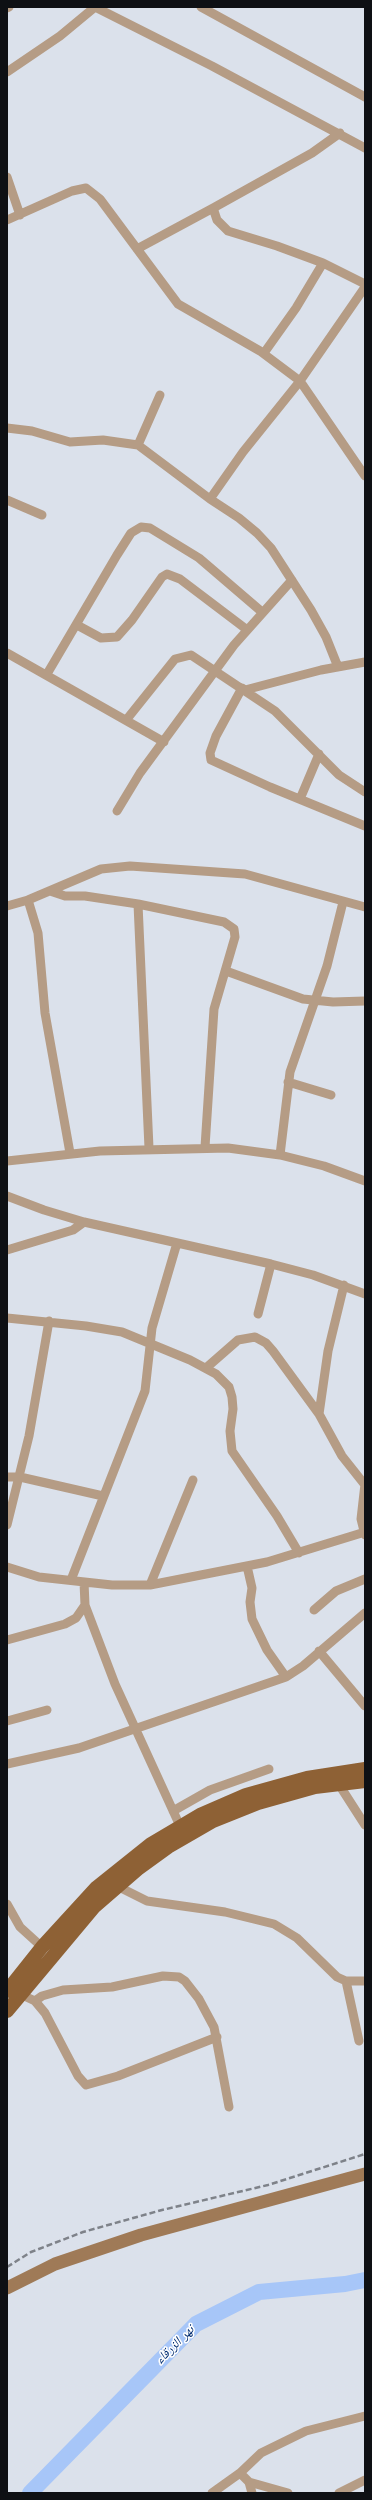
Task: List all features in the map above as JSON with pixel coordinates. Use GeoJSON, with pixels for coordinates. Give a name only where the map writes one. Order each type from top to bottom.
{"type":"FeatureCollection","features":[{"type":"Feature","properties":{"kind":"main road"},"geometry":{"type":"LineString","coordinates":[[7,2011],[13,1993],[42,1947],[106,1878],[151,1844],[180,1826],[225,1804],[268,1788],[307,1778],[365,1769]]}},
{"type":"Feature","properties":{"kind":"main road"},"geometry":{"type":"LineString","coordinates":[[13,1993],[75,1927],[118,1886],[162,1850],[212,1821],[258,1803],[303,1790],[338,1783],[365,1781]]}},
{"type":"Feature","properties":{"kind":"street"},"geometry":{"type":"LineString","coordinates":[[201,7],[365,97]]}},
{"type":"Feature","properties":{"kind":"street"},"geometry":{"type":"LineString","coordinates":[[7,72],[99,8],[340,133],[365,148]]}},
{"type":"Feature","properties":{"kind":"street"},"geometry":{"type":"LineString","coordinates":[[137,249],[312,152],[340,133]]}},
{"type":"Feature","properties":{"kind":"street"},"geometry":{"type":"LineString","coordinates":[[7,177],[20,215]]}},
{"type":"Feature","properties":{"kind":"street"},"geometry":{"type":"LineString","coordinates":[[7,220],[72,191],[86,188],[100,199],[178,304],[264,353],[300,381],[365,476]]}},
{"type":"Feature","properties":{"kind":"street"},"geometry":{"type":"LineString","coordinates":[[215,207],[214,214],[228,232],[277,246],[323,263],[365,284]]}},
{"type":"Feature","properties":{"kind":"street"},"geometry":{"type":"LineString","coordinates":[[264,353],[296,308],[323,263]]}},
{"type":"Feature","properties":{"kind":"street"},"geometry":{"type":"LineString","coordinates":[[210,500],[243,452],[300,381],[365,287]]}},
{"type":"Feature","properties":{"kind":"street"},"geometry":{"type":"LineString","coordinates":[[138,445],[160,395]]}},
{"type":"Feature","properties":{"kind":"street"},"geometry":{"type":"LineString","coordinates":[[7,428],[32,432],[70,442],[103,440],[138,445],[210,500],[257,533],[292,580],[326,636],[338,666]]}},
{"type":"Feature","properties":{"kind":"street"},"geometry":{"type":"LineString","coordinates":[[7,500],[42,515]]}},
{"type":"Feature","properties":{"kind":"street"},"geometry":{"type":"LineString","coordinates":[[47,674],[131,533],[141,527],[150,528],[199,558],[262,612]]}},
{"type":"Feature","properties":{"kind":"street"},"geometry":{"type":"LineString","coordinates":[[77,625],[101,638],[117,637],[132,620],[162,577],[167,574],[180,579],[246,629]]}},
{"type":"Feature","properties":{"kind":"street"},"geometry":{"type":"LineString","coordinates":[[117,811],[140,773],[246,629],[292,580]]}},
{"type":"Feature","properties":{"kind":"street"},"geometry":{"type":"LineString","coordinates":[[7,653],[127,719],[164,742]]}},
{"type":"Feature","properties":{"kind":"street"},"geometry":{"type":"LineString","coordinates":[[127,719],[172,663],[181,656],[191,655],[285,719],[342,778],[365,792]]}},
{"type":"Feature","properties":{"kind":"street"},"geometry":{"type":"LineString","coordinates":[[365,662],[338,666],[243,689],[216,736],[210,753],[211,760],[365,826]]}},
{"type":"Feature","properties":{"kind":"street"},"geometry":{"type":"LineString","coordinates":[[300,799],[319,754]]}},
{"type":"Feature","properties":{"kind":"street"},"geometry":{"type":"LineString","coordinates":[[7,906],[28,900],[101,869],[130,866],[245,874],[365,907]]}},
{"type":"Feature","properties":{"kind":"street"},"geometry":{"type":"LineString","coordinates":[[50,891],[64,896],[85,896],[138,904],[231,925],[235,938],[214,1009],[205,1147]]}},
{"type":"Feature","properties":{"kind":"street"},"geometry":{"type":"LineString","coordinates":[[28,900],[38,933],[45,1014],[70,1153]]}},
{"type":"Feature","properties":{"kind":"street"},"geometry":{"type":"LineString","coordinates":[[280,1154],[288,1082],[316,1001],[343,902]]}},
{"type":"Feature","properties":{"kind":"street"},"geometry":{"type":"LineString","coordinates":[[138,904],[149,1148]]}},
{"type":"Feature","properties":{"kind":"street"},"geometry":{"type":"LineString","coordinates":[[226,971],[285,993],[316,1001],[365,1001]]}},
{"type":"Feature","properties":{"kind":"street"},"geometry":{"type":"LineString","coordinates":[[288,1082],[331,1095]]}},
{"type":"Feature","properties":{"kind":"street"},"geometry":{"type":"LineString","coordinates":[[7,1161],[70,1153],[149,1148],[205,1147],[280,1154],[324,1166],[365,1181]]}},
{"type":"Feature","properties":{"kind":"street"},"geometry":{"type":"LineString","coordinates":[[7,1196],[44,1210],[84,1222],[271,1264],[344,1285],[365,1294]]}},
{"type":"Feature","properties":{"kind":"street"},"geometry":{"type":"LineString","coordinates":[[7,1250],[73,1230],[84,1222]]}},
{"type":"Feature","properties":{"kind":"street"},"geometry":{"type":"LineString","coordinates":[[70,1580],[145,1391],[154,1319],[177,1243]]}},
{"type":"Feature","properties":{"kind":"street"},"geometry":{"type":"LineString","coordinates":[[258,1314],[271,1264]]}},
{"type":"Feature","properties":{"kind":"street"},"geometry":{"type":"LineString","coordinates":[[319,1414],[327,1356],[344,1285]]}},
{"type":"Feature","properties":{"kind":"street"},"geometry":{"type":"LineString","coordinates":[[7,1318],[122,1332],[206,1368],[223,1381],[230,1392],[233,1409],[230,1431],[232,1451],[277,1516],[299,1554]]}},
{"type":"Feature","properties":{"kind":"street"},"geometry":{"type":"LineString","coordinates":[[7,1525],[29,1436],[49,1322]]}},
{"type":"Feature","properties":{"kind":"street"},"geometry":{"type":"LineString","coordinates":[[7,1567],[39,1577],[84,1582],[150,1585],[299,1554],[365,1533],[362,1519],[365,1484],[342,1456],[319,1414],[266,1343],[255,1336],[238,1340],[206,1368]]}},
{"type":"Feature","properties":{"kind":"street"},"geometry":{"type":"LineString","coordinates":[[7,1477],[20,1477],[103,1496]]}},
{"type":"Feature","properties":{"kind":"street"},"geometry":{"type":"LineString","coordinates":[[150,1585],[193,1480]]}},
{"type":"Feature","properties":{"kind":"street"},"geometry":{"type":"LineString","coordinates":[[246,1566],[252,1588],[250,1609],[252,1619],[267,1650],[286,1677]]}},
{"type":"Feature","properties":{"kind":"street"},"geometry":{"type":"LineString","coordinates":[[314,1610],[336,1591],[365,1579]]}},
{"type":"Feature","properties":{"kind":"street"},"geometry":{"type":"LineString","coordinates":[[84,1582],[85,1604],[135,1730],[180,1826]]}},
{"type":"Feature","properties":{"kind":"street"},"geometry":{"type":"LineString","coordinates":[[7,1640],[65,1624],[76,1618],[85,1604]]}},
{"type":"Feature","properties":{"kind":"street"},"geometry":{"type":"LineString","coordinates":[[7,1764],[79,1748],[135,1730],[242,1690],[286,1677],[365,1613]]}},
{"type":"Feature","properties":{"kind":"street"},"geometry":{"type":"LineString","coordinates":[[319,1651],[365,1706]]}},
{"type":"Feature","properties":{"kind":"street"},"geometry":{"type":"LineString","coordinates":[[357,1696],[365,1690]]}},
{"type":"Feature","properties":{"kind":"street"},"geometry":{"type":"LineString","coordinates":[[7,1721],[47,1710]]}},
{"type":"Feature","properties":{"kind":"street"},"geometry":{"type":"LineString","coordinates":[[173,1811],[222,1785],[269,1769]]}},
{"type":"Feature","properties":{"kind":"street"},"geometry":{"type":"LineString","coordinates":[[338,1783],[365,1825]]}},
{"type":"Feature","properties":{"kind":"street"},"geometry":{"type":"LineString","coordinates":[[118,1886],[147,1901],[232,1914],[274,1924],[297,1938],[331,1972],[346,1981],[365,1981]]}},
{"type":"Feature","properties":{"kind":"street"},"geometry":{"type":"LineString","coordinates":[[7,1904],[20,1927],[42,1947]]}},
{"type":"Feature","properties":{"kind":"street"},"geometry":{"type":"LineString","coordinates":[[35,2001],[42,1996],[63,1990],[112,1987],[163,1976],[179,1978],[191,1988],[199,1999],[217,2037],[229,2107]]}},
{"type":"Feature","properties":{"kind":"street"},"geometry":{"type":"LineString","coordinates":[[346,1981],[359,2041]]}},
{"type":"Feature","properties":{"kind":"street"},"geometry":{"type":"LineString","coordinates":[[13,1993],[35,2001],[45,2013],[78,2076],[86,2085],[118,2076],[217,2037]]}},
{"type":"Feature","properties":{"kind":"street"},"geometry":{"type":"LineString","coordinates":[[7,2288],[55,2264],[141,2235],[365,2174]]}},
{"type":"Feature","properties":{"kind":"street"},"geometry":{"type":"LineString","coordinates":[[212,2493],[240,2474],[261,2453],[297,2434],[365,2416]]}},
{"type":"Feature","properties":{"kind":"street"},"geometry":{"type":"LineString","coordinates":[[240,2474],[249,2482],[288,2493]]}},
{"type":"Feature","properties":{"kind":"street"},"geometry":{"type":"LineString","coordinates":[[339,2493],[365,2480]]}},
{"type":"Feature","properties":{"kind":"street"},"geometry":{"type":"LineString","coordinates":[[249,2482],[252,2493]]}},
{"type":"Feature","properties":{"kind":"waterway","name":"نهر الزرقاء"},"geometry":{"type":"LineString","coordinates":[[30,2493],[196,2324],[259,2292],[345,2284],[365,2280]]}},
{"type":"Feature","properties":{"kind":"railway"},"geometry":{"type":"LineString","coordinates":[[7,2267],[31,2252],[83,2232],[162,2210],[268,2185],[365,2154]]}}]}
